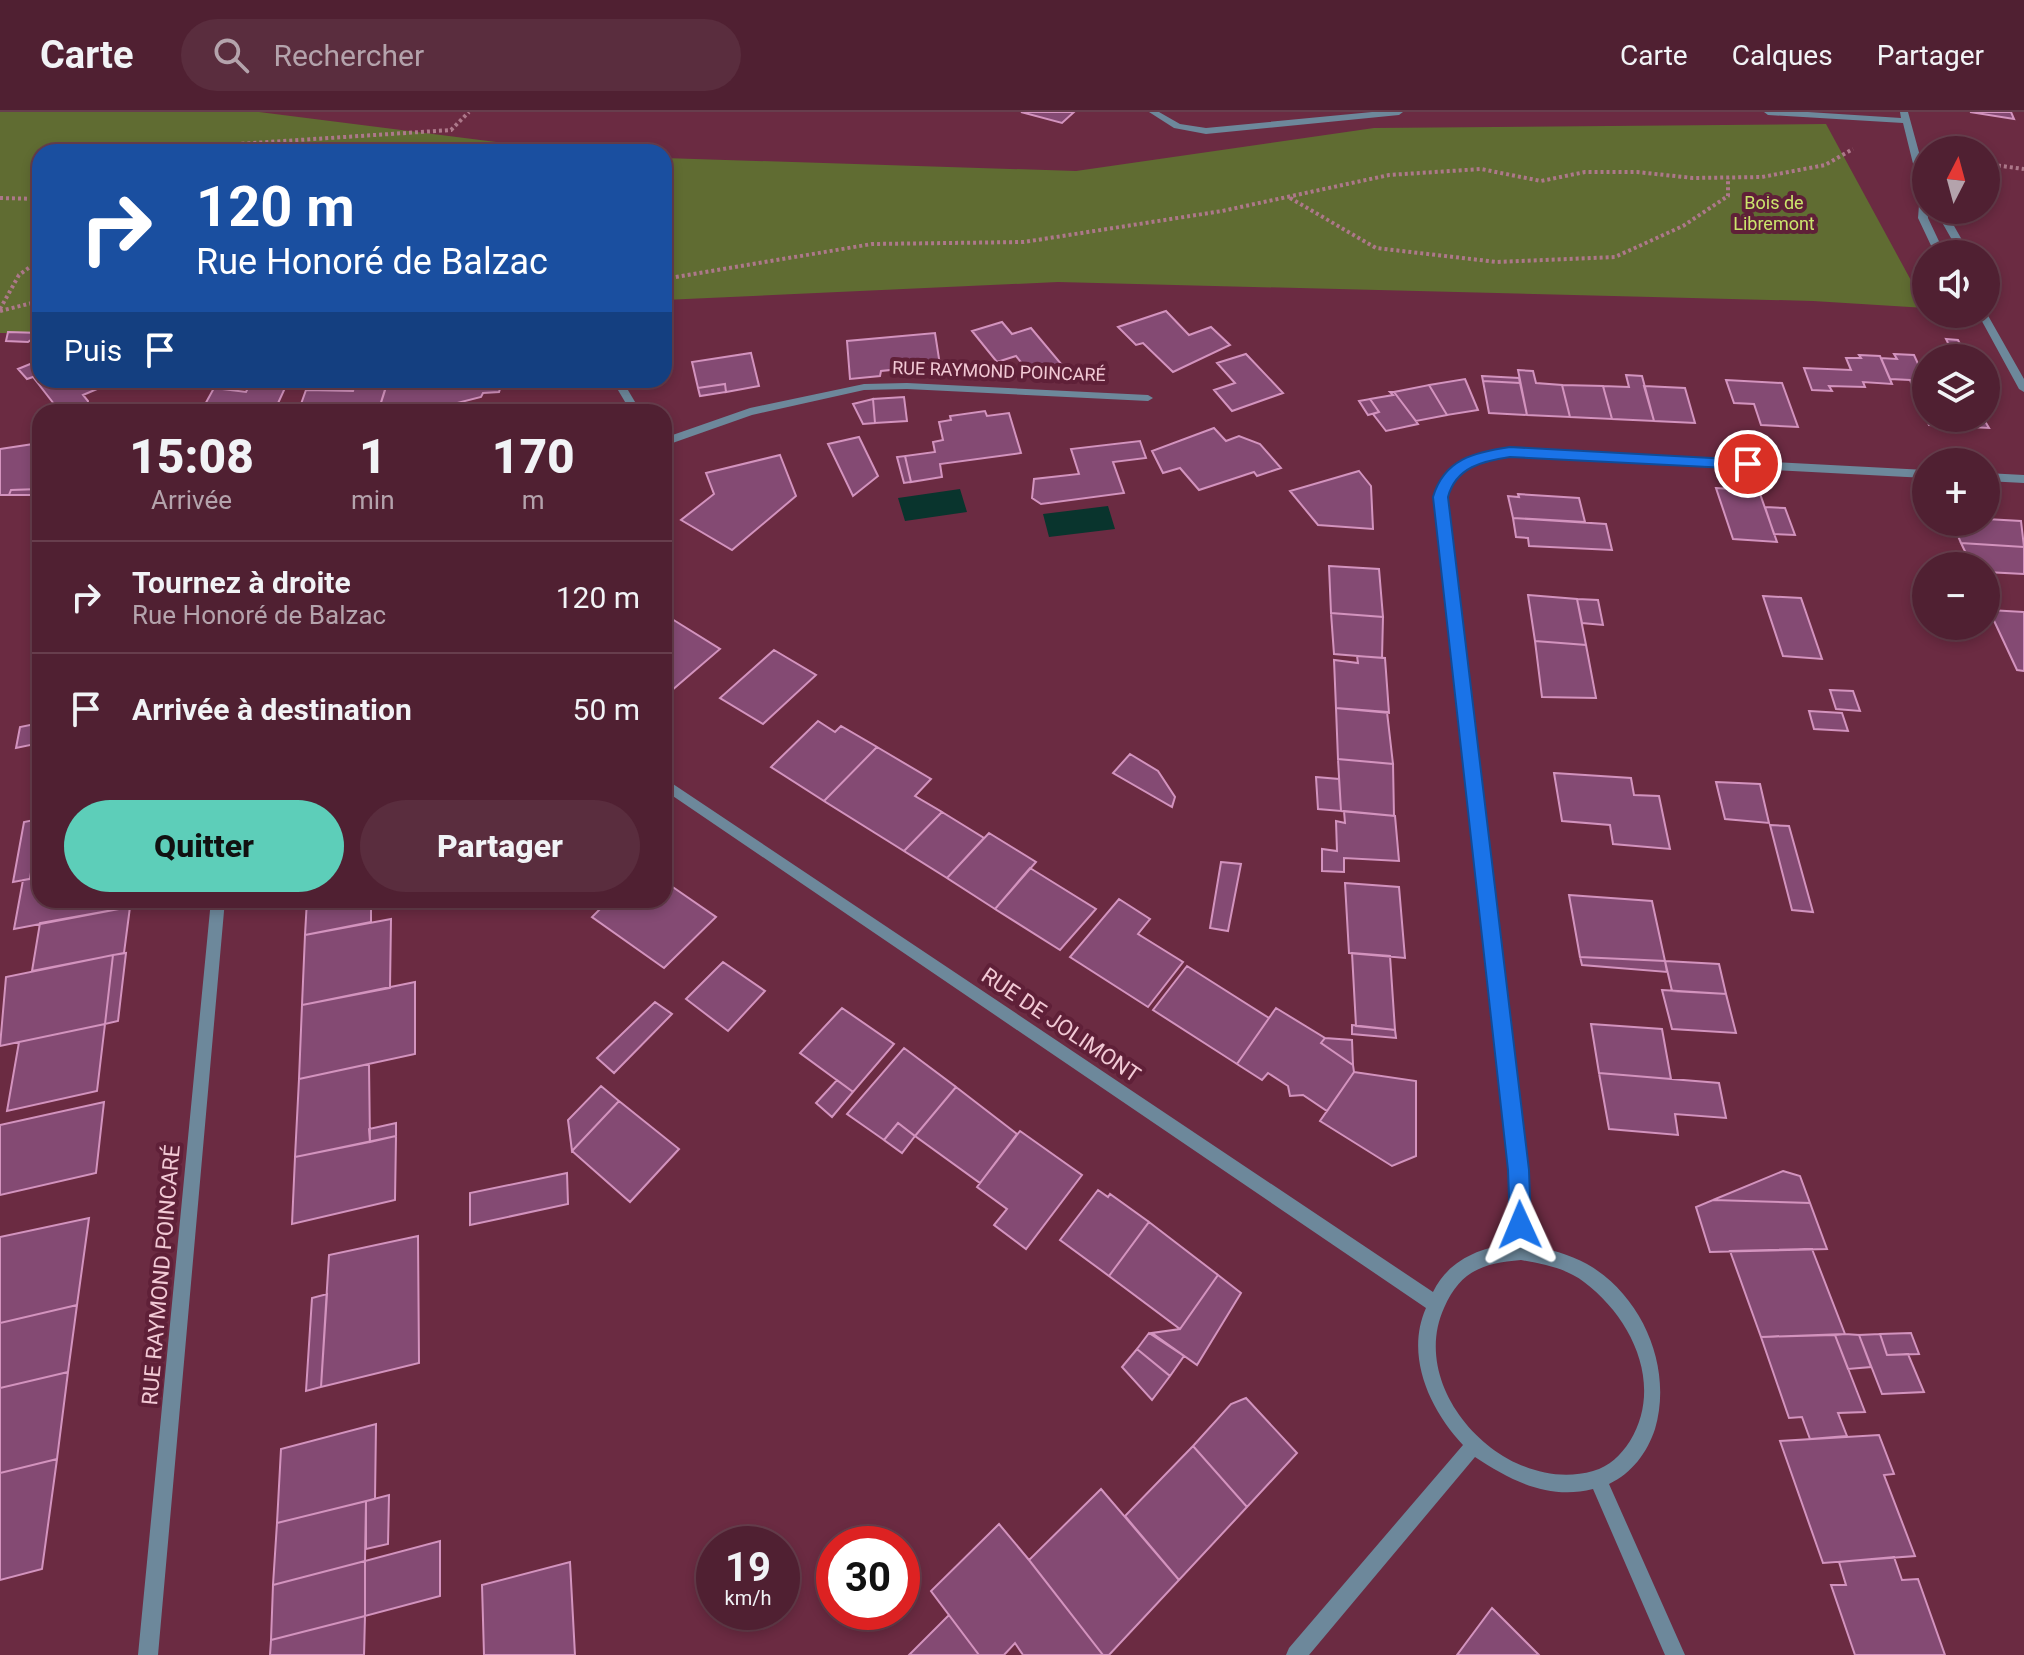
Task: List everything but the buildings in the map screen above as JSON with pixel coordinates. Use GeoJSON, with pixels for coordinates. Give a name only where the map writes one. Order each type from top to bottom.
{"type":"FeatureCollection","features":[{"type":"Feature","properties":{"kind":"street"},"geometry":{"type":"LineString","coordinates":[[1153,112],[1177,126],[1206,131],[1399,112]]}},
{"type":"Feature","properties":{"kind":"street"},"geometry":{"type":"LineString","coordinates":[[1768,112],[1905,116],[1912,141]]}},
{"type":"Feature","properties":{"kind":"street"},"geometry":{"type":"LineString","coordinates":[[1991,328],[2024,389]]}},
{"type":"Feature","properties":{"kind":"street","name":"RUE RAYMOND POINCARÉ"},"geometry":{"type":"LineString","coordinates":[[672,439],[750,412],[864,387],[907,386],[1148,398]]}},
{"type":"Feature","properties":{"kind":"street"},"geometry":{"type":"LineString","coordinates":[[1521,1252],[1519,1170],[1441,497],[1445,480],[1475,457],[1510,452],[1912,473]]}},
{"type":"Feature","properties":{"kind":"street"},"geometry":{"type":"LineString","coordinates":[[2000,478],[2024,479]]}},
{"type":"Feature","properties":{"kind":"street","name":"RUE DE JOLIMONT"},"geometry":{"type":"LineString","coordinates":[[672,788],[1434,1303]]}},
{"type":"Feature","properties":{"kind":"street","name":"RUE RAYMOND POINCARÉ"},"geometry":{"type":"LineString","coordinates":[[148,1655],[217,908]]}},
{"type":"Feature","properties":{"kind":"street"},"geometry":{"type":"LineString","coordinates":[[1521,1252],[1555,1258],[1598,1283],[1617,1300],[1639,1332],[1652,1366],[1655,1403],[1646,1436],[1626,1463],[1598,1480],[1567,1485],[1534,1481],[1502,1467],[1473,1446],[1446,1412],[1430,1374],[1426,1337],[1434,1303],[1455,1274],[1484,1257],[1521,1252]]}},
{"type":"Feature","properties":{"kind":"street"},"geometry":{"type":"LineString","coordinates":[[1296,1655],[1473,1446]]}},
{"type":"Feature","properties":{"kind":"street"},"geometry":{"type":"LineString","coordinates":[[1598,1480],[1675,1655]]}},
{"type":"Feature","properties":{"kind":"path"},"geometry":{"type":"LineString","coordinates":[[238,144],[451,130],[469,112]]}},
{"type":"Feature","properties":{"kind":"path"},"geometry":{"type":"LineString","coordinates":[[672,278],[872,244],[1024,242],[1289,198],[1389,175],[1433,170],[1481,169],[1541,181],[1585,172],[1762,177],[1825,165],[1849,149],[1912,155]]}},
{"type":"Feature","properties":{"kind":"path"},"geometry":{"type":"LineString","coordinates":[[2000,166],[2024,169]]}},
{"type":"Feature","properties":{"kind":"path"},"geometry":{"type":"LineString","coordinates":[[1289,198],[1376,248],[1511,262],[1615,257],[1683,226],[1728,196],[1728,177]]}},
{"type":"Feature","properties":{"kind":"path"},"geometry":{"type":"LineString","coordinates":[[0,198],[32,199]]}},
{"type":"Feature","properties":{"kind":"path"},"geometry":{"type":"LineString","coordinates":[[0,310],[19,275],[32,266]]}},
{"type":"Feature","properties":{"kind":"path"},"geometry":{"type":"LineString","coordinates":[[0,310],[32,303]]}},
{"type":"Feature","properties":{"kind":"green space"},"geometry":{"type":"Polygon","coordinates":[[[0,112],[259,112],[511,144],[32,144],[32,333],[0,333],[0,112]]]}},
{"type":"Feature","properties":{"kind":"green space","name":"Bois de Libremont"},"geometry":{"type":"Polygon","coordinates":[[[1826,124],[1912,282],[1912,307],[1813,301],[1058,282],[672,300],[672,158],[1076,171],[1374,128],[1826,124]]]}},
{"type":"Feature","properties":{"kind":"shaded area"},"geometry":{"type":"Polygon","coordinates":[[[960,489],[967,512],[905,521],[898,498],[960,489]]]}},
{"type":"Feature","properties":{"kind":"shaded area"},"geometry":{"type":"Polygon","coordinates":[[[1108,506],[1115,529],[1049,537],[1043,514],[1108,506]]]}},
{"type":"Feature","properties":{"kind":"route"},"geometry":{"type":"LineString","coordinates":[[1520,1225],[1519,1170],[1441,497],[1445,480],[1475,457],[1510,452],[1748,464]]}}]}
